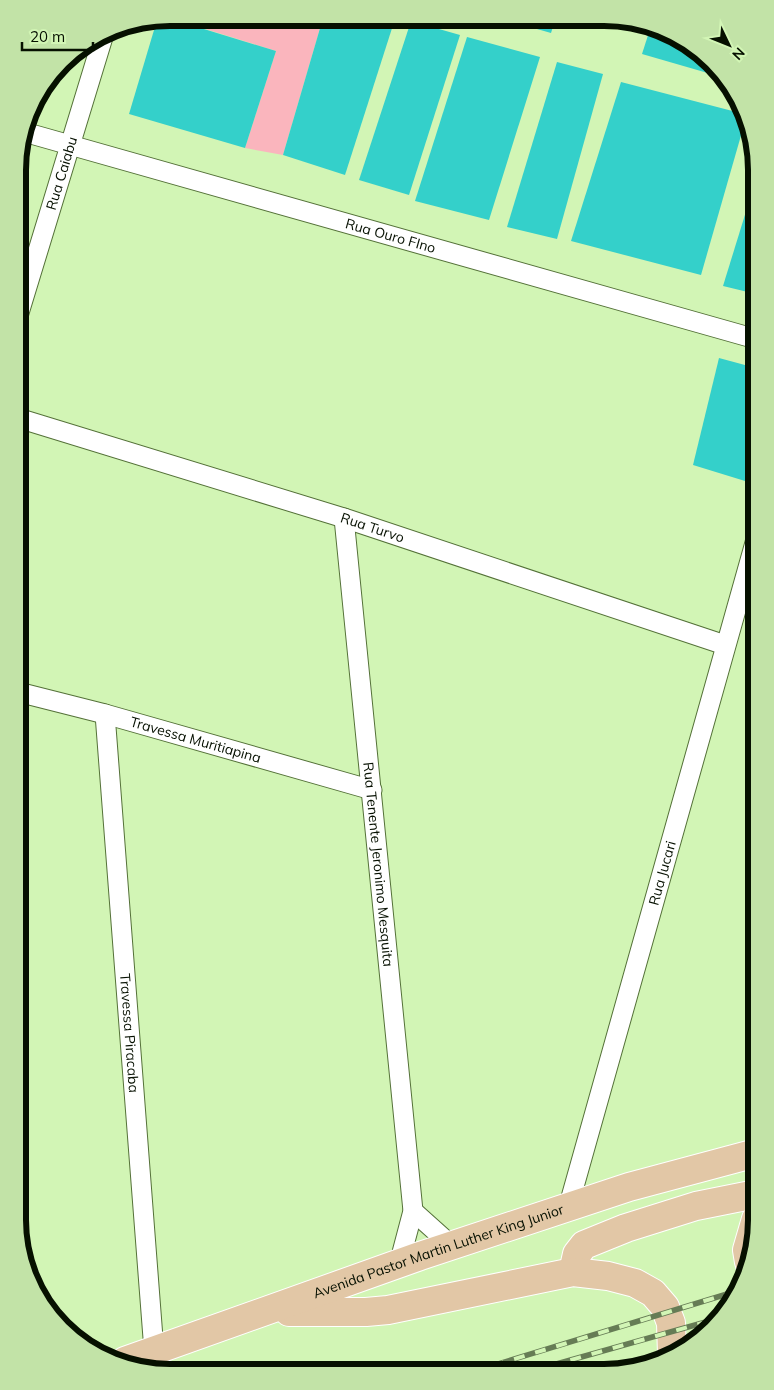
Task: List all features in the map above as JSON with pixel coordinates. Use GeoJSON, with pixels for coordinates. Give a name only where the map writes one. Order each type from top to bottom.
{"type":"FeatureCollection","features":[{"type":"Feature","properties":{"kind":"main road","name":"Avenida Pastor Martin Luther King Junior"},"geometry":{"type":"LineString","coordinates":[[132,1359],[399,1264],[629,1186],[747,1156]]}},
{"type":"Feature","properties":{"kind":"main road"},"geometry":{"type":"LineString","coordinates":[[573,1272],[577,1254],[584,1245],[626,1228],[696,1206],[747,1196]]}},
{"type":"Feature","properties":{"kind":"main road"},"geometry":{"type":"LineString","coordinates":[[266,1312],[388,1310],[573,1272],[608,1276],[635,1282],[653,1293],[665,1307],[671,1323],[672,1346]]}},
{"type":"Feature","properties":{"kind":"street","name":"Rua Caiabu"},"geometry":{"type":"LineString","coordinates":[[26,290],[101,44]]}},
{"type":"Feature","properties":{"kind":"street","name":"Rua Ouro FIno"},"geometry":{"type":"LineString","coordinates":[[31,134],[748,337]]}},
{"type":"Feature","properties":{"kind":"street","name":"Rua Turvo"},"geometry":{"type":"LineString","coordinates":[[26,420],[344,518],[725,645]]}},
{"type":"Feature","properties":{"kind":"street","name":"Rua Tenente Jeronimo Mesquita"},"geometry":{"type":"LineString","coordinates":[[344,518],[412,1211],[399,1264]]}},
{"type":"Feature","properties":{"kind":"street","name":"Rua Jucari"},"geometry":{"type":"LineString","coordinates":[[568,1208],[748,568]]}},
{"type":"Feature","properties":{"kind":"street","name":"Travessa Muritiapina"},"geometry":{"type":"LineString","coordinates":[[26,694],[105,714],[372,790]]}},
{"type":"Feature","properties":{"kind":"street","name":"Travessa Piracaba"},"geometry":{"type":"LineString","coordinates":[[105,714],[154,1351]]}},
{"type":"Feature","properties":{"kind":"street"},"geometry":{"type":"LineString","coordinates":[[412,1211],[452,1246]]}},
{"type":"Feature","properties":{"kind":"shaded area"},"geometry":{"type":"Polygon","coordinates":[[[199,27],[320,27],[283,155],[245,148],[276,51],[199,27]]]}},
{"type":"Feature","properties":{"kind":"building"},"geometry":{"type":"Polygon","coordinates":[[[393,26],[345,175],[283,155],[320,27],[393,26]]]}},
{"type":"Feature","properties":{"kind":"building"},"geometry":{"type":"Polygon","coordinates":[[[409,26],[430,26],[460,35],[409,195],[359,180],[409,26]]]}},
{"type":"Feature","properties":{"kind":"building"},"geometry":{"type":"Polygon","coordinates":[[[527,26],[553,26],[551,33],[527,26]]]}},
{"type":"Feature","properties":{"kind":"building"},"geometry":{"type":"Polygon","coordinates":[[[197,27],[276,51],[245,148],[129,114],[155,28],[197,27]]]}},
{"type":"Feature","properties":{"kind":"building"},"geometry":{"type":"Polygon","coordinates":[[[649,34],[684,51],[711,74],[642,54],[649,34]]]}},
{"type":"Feature","properties":{"kind":"building"},"geometry":{"type":"Polygon","coordinates":[[[467,37],[540,57],[489,220],[415,201],[467,37]]]}},
{"type":"Feature","properties":{"kind":"building"},"geometry":{"type":"Polygon","coordinates":[[[557,62],[603,74],[557,239],[507,227],[557,62]]]}},
{"type":"Feature","properties":{"kind":"building"},"geometry":{"type":"Polygon","coordinates":[[[621,82],[735,112],[742,132],[701,275],[571,241],[621,82]]]}},
{"type":"Feature","properties":{"kind":"building"},"geometry":{"type":"Polygon","coordinates":[[[748,205],[748,292],[723,286],[748,205]]]}},
{"type":"Feature","properties":{"kind":"building"},"geometry":{"type":"Polygon","coordinates":[[[719,358],[748,366],[748,470],[745,481],[693,465],[719,358]]]}},
{"type":"Feature","properties":{"kind":"railway"},"geometry":{"type":"LineString","coordinates":[[498,1364],[727,1294]]}},
{"type":"Feature","properties":{"kind":"railway"},"geometry":{"type":"LineString","coordinates":[[556,1364],[703,1323]]}}]}
